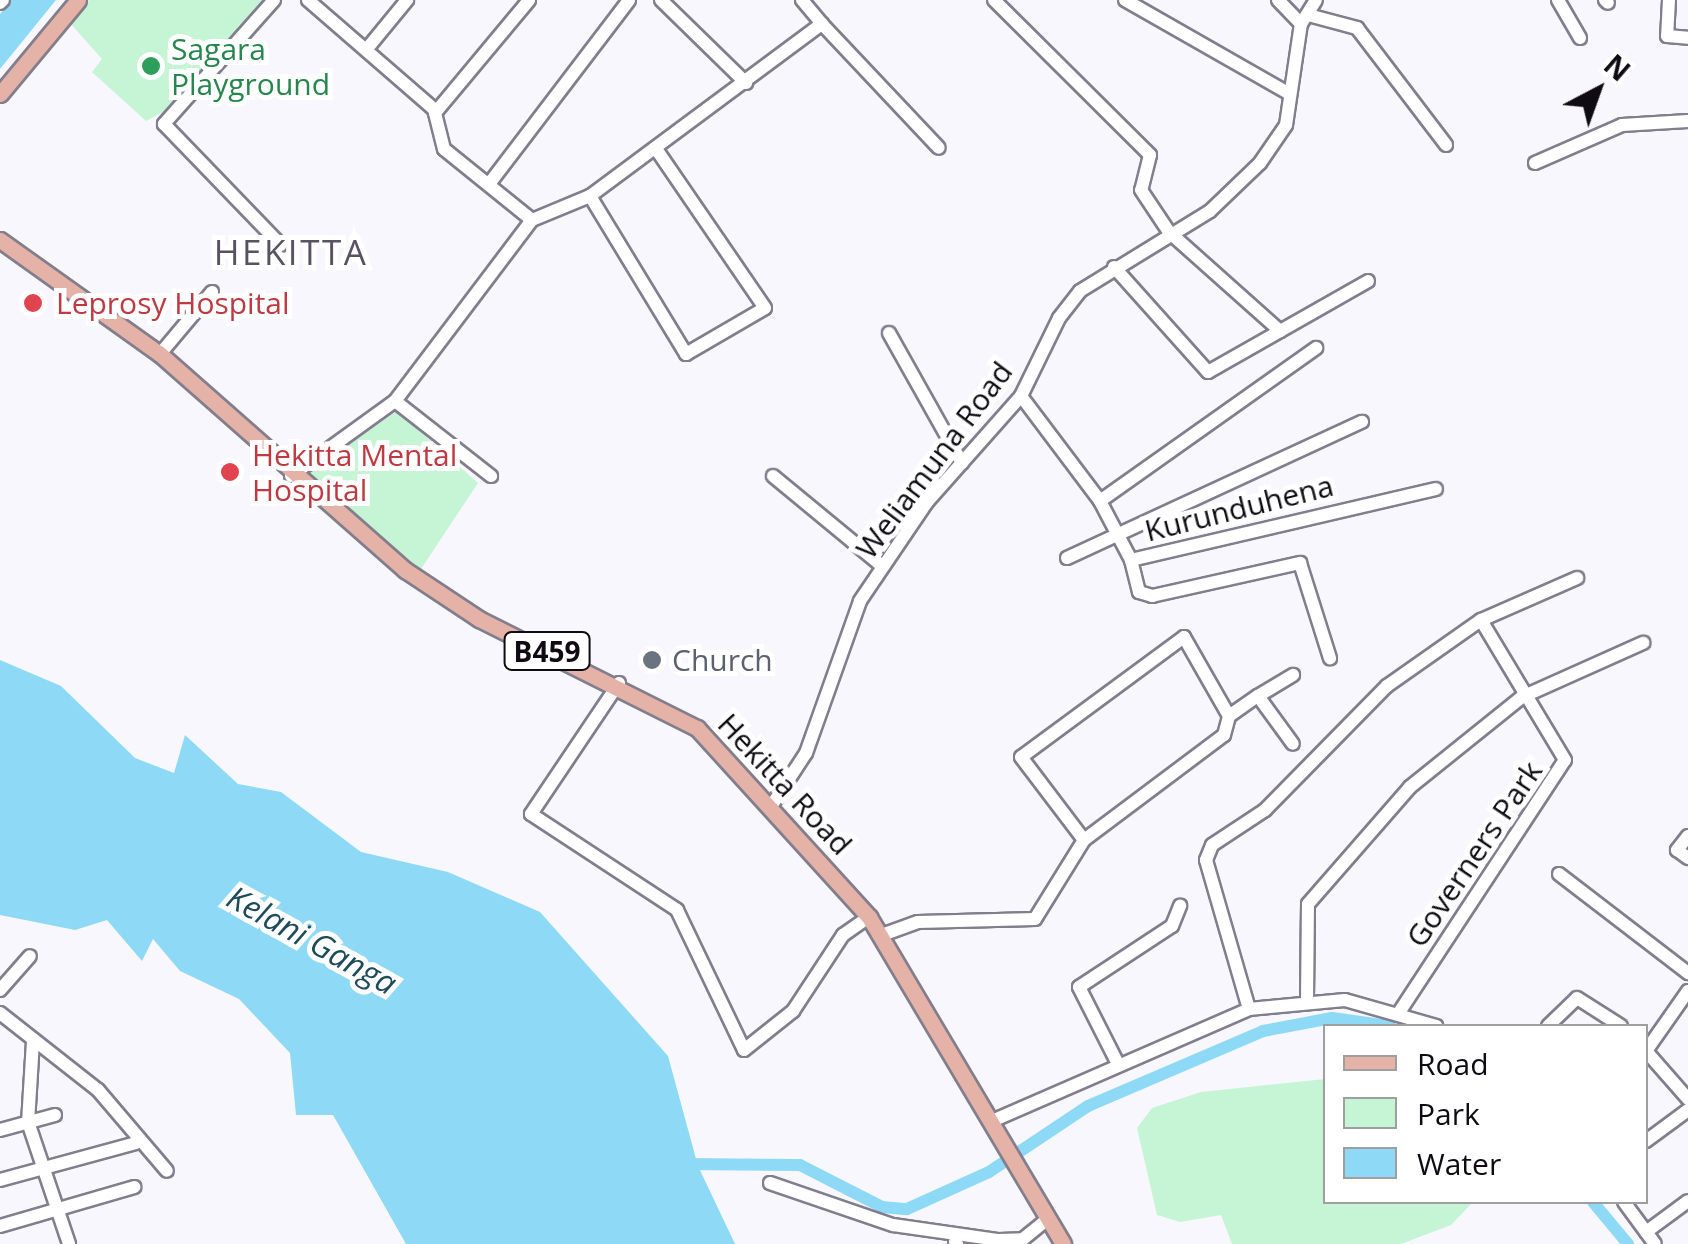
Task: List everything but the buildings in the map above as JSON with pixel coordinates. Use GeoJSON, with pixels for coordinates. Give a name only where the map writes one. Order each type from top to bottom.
{"type":"FeatureCollection","features":[{"type":"Feature","properties":{"kind":"main road"},"geometry":{"type":"LineString","coordinates":[[0,94],[78,0]]}},
{"type":"Feature","properties":{"kind":"main road","name":"Hekitta Road"},"geometry":{"type":"LineString","coordinates":[[0,237],[160,354],[291,476],[479,619],[619,683],[686,720],[869,917],[993,1123]]}},
{"type":"Feature","properties":{"kind":"main road","name":"B459"},"geometry":{"type":"LineString","coordinates":[[993,1123],[1064,1244]]}},
{"type":"Feature","properties":{"kind":"street"},"geometry":{"type":"LineString","coordinates":[[274,0],[164,124],[281,244]]}},
{"type":"Feature","properties":{"kind":"street"},"geometry":{"type":"LineString","coordinates":[[308,0],[435,113],[444,148],[532,220]]}},
{"type":"Feature","properties":{"kind":"street"},"geometry":{"type":"LineString","coordinates":[[366,50],[407,0]]}},
{"type":"Feature","properties":{"kind":"street"},"geometry":{"type":"LineString","coordinates":[[435,113],[529,0]]}},
{"type":"Feature","properties":{"kind":"street"},"geometry":{"type":"LineString","coordinates":[[489,184],[629,0]]}},
{"type":"Feature","properties":{"kind":"street"},"geometry":{"type":"LineString","coordinates":[[661,0],[746,83]]}},
{"type":"Feature","properties":{"kind":"street"},"geometry":{"type":"LineString","coordinates":[[802,0],[939,148]]}},
{"type":"Feature","properties":{"kind":"street"},"geometry":{"type":"LineString","coordinates":[[994,0],[1150,155],[1141,190],[1170,232],[1280,330]]}},
{"type":"Feature","properties":{"kind":"street"},"geometry":{"type":"LineString","coordinates":[[1125,0],[1288,94]]}},
{"type":"Feature","properties":{"kind":"street"},"geometry":{"type":"LineString","coordinates":[[1278,0],[1307,20],[1357,28],[1446,145]]}},
{"type":"Feature","properties":{"kind":"street","name":"Weliamuna Road"},"geometry":{"type":"LineString","coordinates":[[770,808],[806,754],[860,601],[962,462],[1021,396],[1059,318],[1114,267],[1210,211],[1260,163],[1286,125],[1288,94],[1316,0]]}},
{"type":"Feature","properties":{"kind":"street"},"geometry":{"type":"LineString","coordinates":[[1558,0],[1580,38]]}},
{"type":"Feature","properties":{"kind":"street"},"geometry":{"type":"LineString","coordinates":[[1668,0],[1667,36],[1688,38]]}},
{"type":"Feature","properties":{"kind":"street"},"geometry":{"type":"LineString","coordinates":[[291,476],[395,401],[532,220],[590,196],[822,24]]}},
{"type":"Feature","properties":{"kind":"street"},"geometry":{"type":"LineString","coordinates":[[1535,163],[1622,125],[1688,121]]}},
{"type":"Feature","properties":{"kind":"street"},"geometry":{"type":"LineString","coordinates":[[590,196],[686,354],[765,308],[657,150]]}},
{"type":"Feature","properties":{"kind":"street"},"geometry":{"type":"LineString","coordinates":[[1114,267],[1208,372],[1368,281]]}},
{"type":"Feature","properties":{"kind":"street"},"geometry":{"type":"LineString","coordinates":[[160,354],[212,292]]}},
{"type":"Feature","properties":{"kind":"street"},"geometry":{"type":"LineString","coordinates":[[888,333],[962,462]]}},
{"type":"Feature","properties":{"kind":"street"},"geometry":{"type":"LineString","coordinates":[[1100,501],[1316,348]]}},
{"type":"Feature","properties":{"kind":"street","name":"Kurunduhena"},"geometry":{"type":"LineString","coordinates":[[1021,396],[1100,501],[1124,538],[1130,560],[1436,488]]}},
{"type":"Feature","properties":{"kind":"street"},"geometry":{"type":"LineString","coordinates":[[395,401],[491,476]]}},
{"type":"Feature","properties":{"kind":"street"},"geometry":{"type":"LineString","coordinates":[[1067,558],[1124,538],[1362,422]]}},
{"type":"Feature","properties":{"kind":"street"},"geometry":{"type":"LineString","coordinates":[[773,476],[882,566]]}},
{"type":"Feature","properties":{"kind":"street"},"geometry":{"type":"LineString","coordinates":[[1130,560],[1138,592],[1152,596],[1300,563],[1330,658]]}},
{"type":"Feature","properties":{"kind":"street"},"geometry":{"type":"LineString","coordinates":[[1249,1009],[1206,860],[1212,844],[1265,810],[1387,686],[1480,620],[1578,578]]}},
{"type":"Feature","properties":{"kind":"street","name":"Governers Park"},"geometry":{"type":"LineString","coordinates":[[1400,1012],[1490,865],[1562,772],[1565,760],[1522,696],[1480,620]]}},
{"type":"Feature","properties":{"kind":"street"},"geometry":{"type":"LineString","coordinates":[[1084,840],[1022,757],[1184,637],[1229,716]]}},
{"type":"Feature","properties":{"kind":"street"},"geometry":{"type":"LineString","coordinates":[[1307,999],[1308,904],[1410,787],[1522,696],[1643,643]]}},
{"type":"Feature","properties":{"kind":"street"},"geometry":{"type":"LineString","coordinates":[[882,935],[941,920],[1035,919],[1084,840],[1224,734],[1229,716],[1293,674]]}},
{"type":"Feature","properties":{"kind":"street"},"geometry":{"type":"LineString","coordinates":[[619,683],[531,814],[677,910],[744,1050],[793,1011],[843,935],[869,917]]}},
{"type":"Feature","properties":{"kind":"street"},"geometry":{"type":"LineString","coordinates":[[1258,696],[1293,744]]}},
{"type":"Feature","properties":{"kind":"street"},"geometry":{"type":"LineString","coordinates":[[1688,836],[1677,850],[1688,858]]}},
{"type":"Feature","properties":{"kind":"street"},"geometry":{"type":"LineString","coordinates":[[1559,874],[1688,973]]}},
{"type":"Feature","properties":{"kind":"street"},"geometry":{"type":"LineString","coordinates":[[1117,1062],[1079,988],[1172,926],[1180,906]]}},
{"type":"Feature","properties":{"kind":"street"},"geometry":{"type":"LineString","coordinates":[[0,990],[30,956]]}},
{"type":"Feature","properties":{"kind":"street"},"geometry":{"type":"LineString","coordinates":[[1550,1024],[1577,998],[1618,1024]]}},
{"type":"Feature","properties":{"kind":"street"},"geometry":{"type":"LineString","coordinates":[[993,1123],[1117,1062],[1249,1009],[1307,999],[1400,1012],[1431,1024]]}},
{"type":"Feature","properties":{"kind":"street"},"geometry":{"type":"LineString","coordinates":[[1686,999],[1648,1060],[1688,1099]]}},
{"type":"Feature","properties":{"kind":"street"},"geometry":{"type":"LineString","coordinates":[[0,1013],[123,1114],[136,1143],[167,1171]]}},
{"type":"Feature","properties":{"kind":"street"},"geometry":{"type":"LineString","coordinates":[[33,1041],[28,1122],[70,1244]]}},
{"type":"Feature","properties":{"kind":"street"},"geometry":{"type":"LineString","coordinates":[[1648,1140],[1688,1110]]}},
{"type":"Feature","properties":{"kind":"street"},"geometry":{"type":"LineString","coordinates":[[0,1130],[55,1115]]}},
{"type":"Feature","properties":{"kind":"street"},"geometry":{"type":"LineString","coordinates":[[0,1180],[136,1143]]}},
{"type":"Feature","properties":{"kind":"street"},"geometry":{"type":"LineString","coordinates":[[770,1183],[893,1225],[999,1240],[1023,1239],[1048,1220]]}},
{"type":"Feature","properties":{"kind":"street"},"geometry":{"type":"LineString","coordinates":[[0,1226],[134,1187]]}},
{"type":"Feature","properties":{"kind":"street"},"geometry":{"type":"LineString","coordinates":[[1646,1232],[1688,1201]]}},
{"type":"Feature","properties":{"kind":"street"},"geometry":{"type":"LineString","coordinates":[[1625,1204],[1655,1244]]}},
{"type":"Feature","properties":{"kind":"green space","name":"Sagara Playground"},"geometry":{"type":"Polygon","coordinates":[[[89,0],[262,0],[165,111],[146,121],[92,72],[102,59],[70,23],[89,0]]]}},
{"type":"Feature","properties":{"kind":"green space"},"geometry":{"type":"Polygon","coordinates":[[[397,411],[478,483],[421,569],[302,477],[397,411]]]}},
{"type":"Feature","properties":{"kind":"green space"},"geometry":{"type":"Polygon","coordinates":[[[1323,1079],[1323,1204],[1471,1204],[1451,1225],[1401,1244],[1232,1244],[1221,1215],[1180,1222],[1157,1215],[1137,1128],[1152,1108],[1201,1092],[1323,1079]]]}},
{"type":"Feature","properties":{"kind":"water"},"geometry":{"type":"Polygon","coordinates":[[[11,0],[56,0],[0,69],[0,14],[11,0]]]}},
{"type":"Feature","properties":{"kind":"water","name":"Kelani Ganga"},"geometry":{"type":"Polygon","coordinates":[[[0,660],[61,686],[135,758],[174,773],[185,735],[238,784],[281,792],[361,852],[448,872],[540,912],[668,1056],[698,1166],[735,1244],[406,1244],[333,1115],[296,1115],[290,1053],[239,999],[180,971],[153,939],[142,961],[107,920],[75,930],[0,915],[0,660]]]}},
{"type":"Feature","properties":{"kind":"waterway"},"geometry":{"type":"LineString","coordinates":[[685,1164],[800,1165],[882,1207],[907,1209],[989,1172],[1088,1106],[1263,1031],[1332,1018],[1376,1024]]}},
{"type":"Feature","properties":{"kind":"waterway"},"geometry":{"type":"LineString","coordinates":[[1595,1204],[1628,1244]]}},
{"type":"Feature","properties":{"kind":"place","name":"Sagara Playground"},"geometry":{"type":"Point","coordinates":[151,66]}},
{"type":"Feature","properties":{"kind":"place","name":"Leprosy Hospital"},"geometry":{"type":"Point","coordinates":[33,303]}},
{"type":"Feature","properties":{"kind":"place","name":"Hekitta Mental Hospital"},"geometry":{"type":"Point","coordinates":[230,472]}},
{"type":"Feature","properties":{"kind":"place","name":"Church"},"geometry":{"type":"Point","coordinates":[652,660]}},
{"type":"Feature","properties":{"kind":"district","name":"HEKITTA"},"geometry":{"type":"Point","coordinates":[291,252]}}]}
